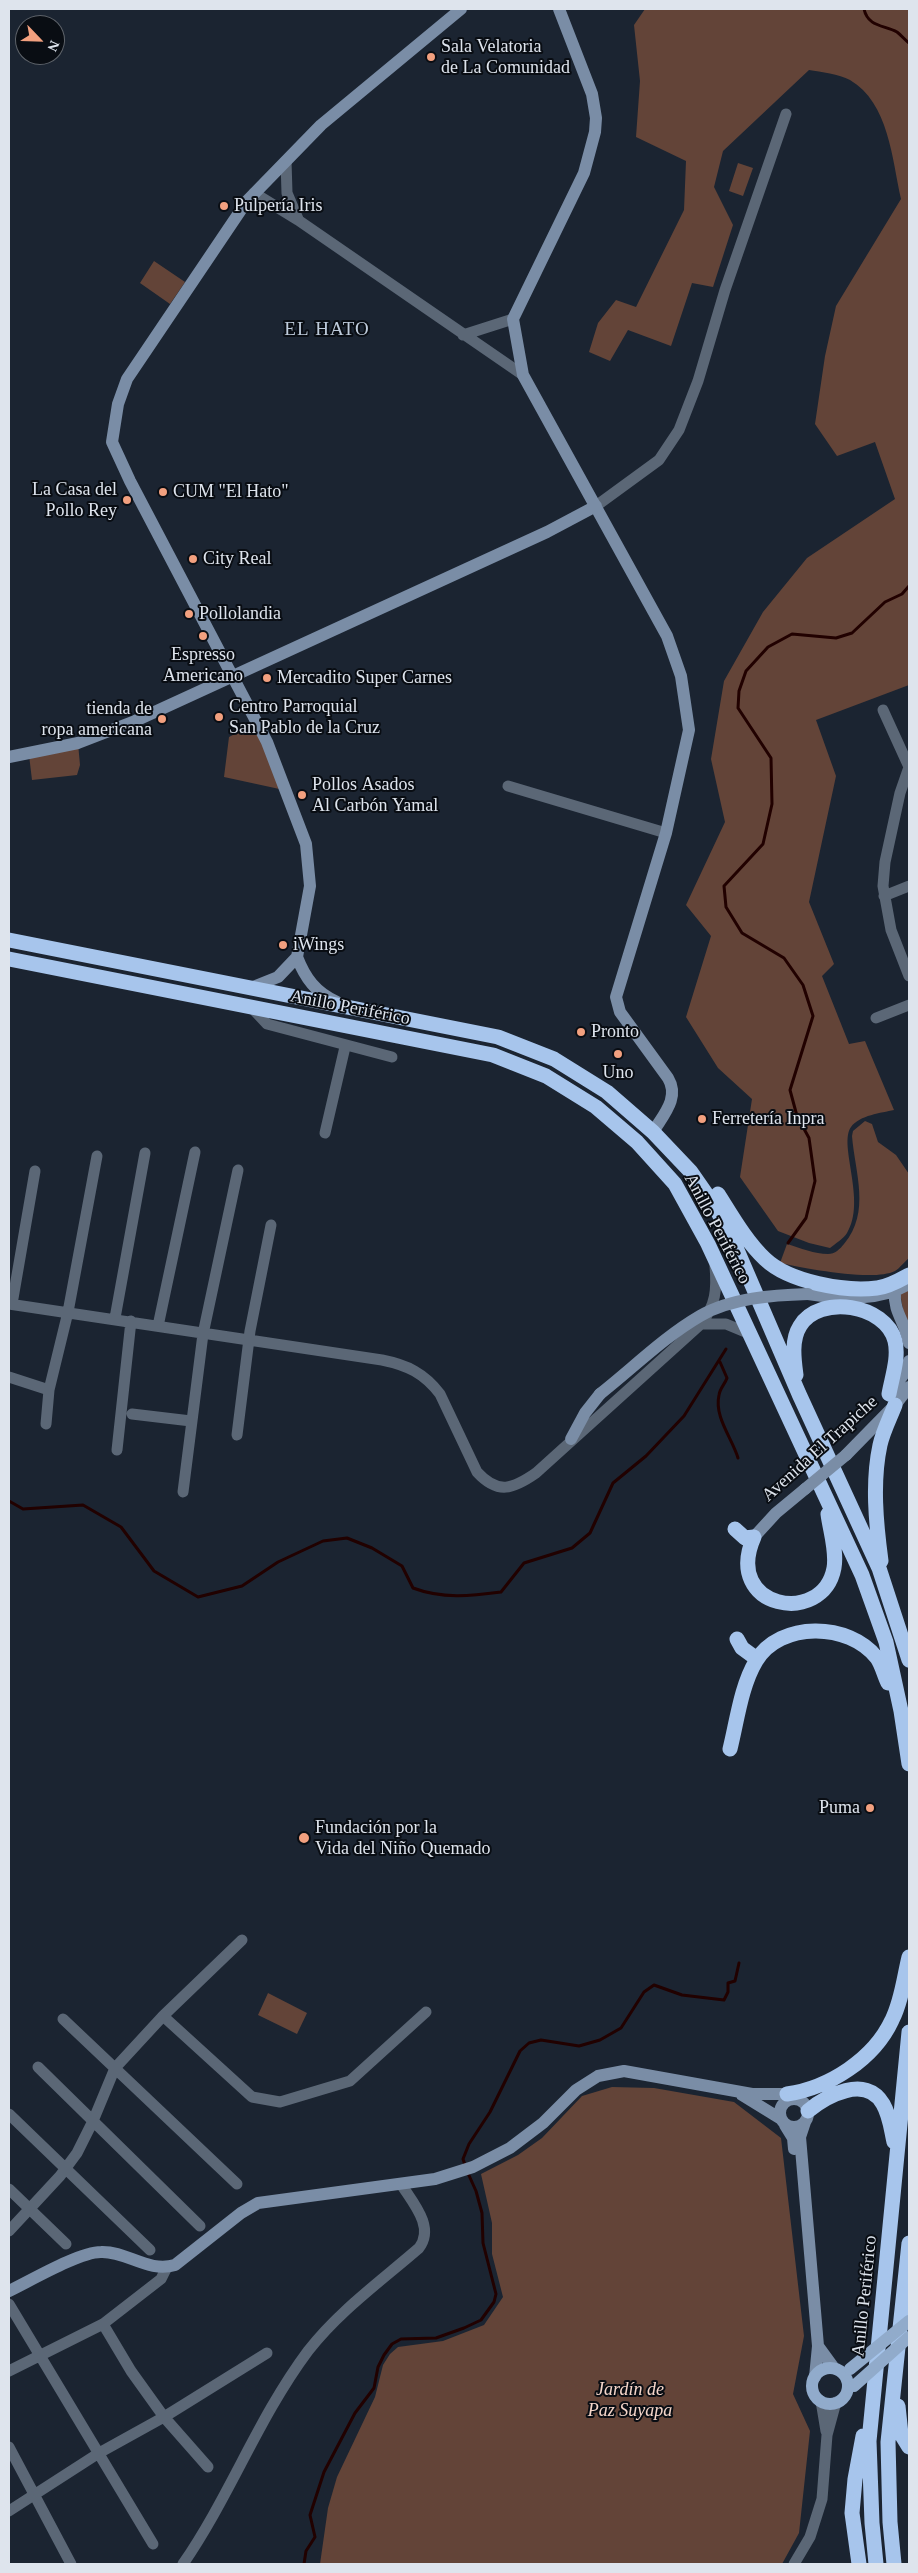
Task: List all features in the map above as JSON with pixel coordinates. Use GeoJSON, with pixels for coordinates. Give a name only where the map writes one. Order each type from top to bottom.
{"type":"FeatureCollection","features":[{"type":"Feature","properties":{"kind":"highway","name":"Anillo Periférico"},"geometry":{"type":"LineString","coordinates":[[9,940],[350,1006],[498,1037],[554,1059],[607,1092],[653,1132],[695,1178],[731,1236],[799,1394],[884,1582],[909,1660]]}},
{"type":"Feature","properties":{"kind":"highway","name":"Anillo Periférico"},"geometry":{"type":"LineString","coordinates":[[9,960],[493,1055],[546,1076],[596,1107],[637,1142],[675,1184],[715,1259],[865,1583],[886,1642],[901,1711],[909,1764]]}},
{"type":"Feature","properties":{"kind":"highway"},"geometry":{"type":"LineString","coordinates":[[664,1144],[676,1148],[689,1157],[765,1260],[784,1272],[826,1285],[857,1289],[879,1288],[909,1275]]}},
{"type":"Feature","properties":{"kind":"highway"},"geometry":{"type":"LineString","coordinates":[[799,1394],[794,1344],[799,1327],[809,1315],[829,1308],[851,1308],[871,1313],[889,1328],[895,1340],[896,1356],[892,1400],[881,1443],[877,1469],[877,1533],[884,1582]]}},
{"type":"Feature","properties":{"kind":"highway"},"geometry":{"type":"LineString","coordinates":[[735,1529],[745,1538],[754,1537],[746,1562],[748,1572],[755,1587],[765,1596],[778,1602],[795,1604],[807,1600],[827,1585],[835,1565],[825,1495]]}},
{"type":"Feature","properties":{"kind":"highway"},"geometry":{"type":"LineString","coordinates":[[730,1749],[749,1674],[757,1659],[773,1642],[792,1633],[830,1631],[845,1635],[858,1642],[876,1658],[901,1711]]}},
{"type":"Feature","properties":{"kind":"highway"},"geometry":{"type":"LineString","coordinates":[[737,1639],[742,1648],[757,1659]]}},
{"type":"Feature","properties":{"kind":"highway"},"geometry":{"type":"LineString","coordinates":[[786,2096],[833,2079],[858,2062],[877,2043],[893,2018],[909,1957]]}},
{"type":"Feature","properties":{"kind":"highway","name":"Anillo Periférico"},"geometry":{"type":"LineString","coordinates":[[876,2564],[872,2523],[870,2442],[909,2032]]}},
{"type":"Feature","properties":{"kind":"highway"},"geometry":{"type":"LineString","coordinates":[[806,2116],[834,2093],[857,2090],[875,2095],[882,2102],[890,2118],[897,2161]]}},
{"type":"Feature","properties":{"kind":"highway"},"geometry":{"type":"LineString","coordinates":[[894,2564],[890,2522],[888,2442],[909,2242]]}},
{"type":"Feature","properties":{"kind":"highway"},"geometry":{"type":"LineString","coordinates":[[895,2372],[901,2434],[909,2447]]}},
{"type":"Feature","properties":{"kind":"highway"},"geometry":{"type":"LineString","coordinates":[[859,2564],[852,2513],[855,2479],[874,2389]]}},
{"type":"Feature","properties":{"kind":"main road"},"geometry":{"type":"LineString","coordinates":[[909,2321],[842,2370],[823,2369],[815,2376],[812,2387],[821,2401],[846,2394],[909,2337]]}},
{"type":"Feature","properties":{"kind":"main road"},"geometry":{"type":"LineString","coordinates":[[842,2370],[848,2383],[846,2394]]}},
{"type":"Feature","properties":{"kind":"street"},"geometry":{"type":"LineString","coordinates":[[253,987],[278,976],[297,957],[310,886],[306,844],[267,742],[130,481],[112,442],[118,404],[127,380],[154,336],[254,193],[321,125],[461,9]]}},
{"type":"Feature","properties":{"kind":"street"},"geometry":{"type":"LineString","coordinates":[[559,9],[592,94],[596,118],[595,132],[584,173],[514,319],[523,375],[667,636],[681,676],[689,730],[666,833],[616,997],[620,1012],[668,1078],[673,1089],[671,1103],[653,1132]]}},
{"type":"Feature","properties":{"kind":"street"},"geometry":{"type":"LineString","coordinates":[[9,757],[78,743],[135,721],[547,532],[596,506],[659,460],[679,430],[698,381],[725,290],[786,114]]}},
{"type":"Feature","properties":{"kind":"street"},"geometry":{"type":"LineString","coordinates":[[286,161],[287,193],[298,220]]}},
{"type":"Feature","properties":{"kind":"street"},"geometry":{"type":"LineString","coordinates":[[254,193],[298,220],[523,375]]}},
{"type":"Feature","properties":{"kind":"street"},"geometry":{"type":"LineString","coordinates":[[463,335],[514,319]]}},
{"type":"Feature","properties":{"kind":"street"},"geometry":{"type":"LineString","coordinates":[[884,710],[909,767],[900,793],[885,862],[884,896],[891,930],[909,976]]}},
{"type":"Feature","properties":{"kind":"street"},"geometry":{"type":"LineString","coordinates":[[508,786],[666,833]]}},
{"type":"Feature","properties":{"kind":"street"},"geometry":{"type":"LineString","coordinates":[[884,896],[909,886]]}},
{"type":"Feature","properties":{"kind":"street"},"geometry":{"type":"LineString","coordinates":[[297,957],[311,984],[329,998],[350,1006]]}},
{"type":"Feature","properties":{"kind":"street"},"geometry":{"type":"LineString","coordinates":[[876,1018],[909,1005]]}},
{"type":"Feature","properties":{"kind":"street"},"geometry":{"type":"LineString","coordinates":[[252,1008],[267,1024],[392,1057]]}},
{"type":"Feature","properties":{"kind":"street"},"geometry":{"type":"LineString","coordinates":[[325,1133],[345,1046]]}},
{"type":"Feature","properties":{"kind":"street"},"geometry":{"type":"LineString","coordinates":[[158,1326],[195,1152]]}},
{"type":"Feature","properties":{"kind":"street"},"geometry":{"type":"LineString","coordinates":[[115,1318],[145,1153]]}},
{"type":"Feature","properties":{"kind":"street"},"geometry":{"type":"LineString","coordinates":[[46,1424],[50,1390],[68,1312],[97,1156]]}},
{"type":"Feature","properties":{"kind":"street"},"geometry":{"type":"LineString","coordinates":[[183,1492],[203,1334],[238,1170]]}},
{"type":"Feature","properties":{"kind":"street"},"geometry":{"type":"LineString","coordinates":[[35,1171],[10,1304],[115,1318],[203,1334],[382,1360],[410,1367],[426,1378],[440,1394],[478,1472],[486,1481],[504,1488],[524,1482],[701,1324],[714,1302],[717,1289],[715,1259]]}},
{"type":"Feature","properties":{"kind":"street"},"geometry":{"type":"LineString","coordinates":[[238,1435],[248,1340],[271,1225]]}},
{"type":"Feature","properties":{"kind":"street"},"geometry":{"type":"LineString","coordinates":[[571,1439],[585,1412],[600,1394],[676,1332],[701,1315],[722,1307],[754,1299],[808,1294],[848,1298],[873,1297],[896,1292],[909,1284]]}},
{"type":"Feature","properties":{"kind":"street"},"geometry":{"type":"LineString","coordinates":[[896,1292],[894,1303],[897,1314],[906,1324],[909,1343]]}},
{"type":"Feature","properties":{"kind":"street"},"geometry":{"type":"LineString","coordinates":[[117,1450],[131,1321]]}},
{"type":"Feature","properties":{"kind":"street"},"geometry":{"type":"LineString","coordinates":[[701,1324],[726,1324],[750,1334]]}},
{"type":"Feature","properties":{"kind":"street"},"geometry":{"type":"LineString","coordinates":[[892,1400],[909,1361]]}},
{"type":"Feature","properties":{"kind":"street"},"geometry":{"type":"LineString","coordinates":[[9,1378],[50,1390]]}},
{"type":"Feature","properties":{"kind":"street","name":"Avenida El Trapiche"},"geometry":{"type":"LineString","coordinates":[[754,1537],[776,1513],[846,1455],[892,1400],[909,1387]]}},
{"type":"Feature","properties":{"kind":"street"},"geometry":{"type":"LineString","coordinates":[[132,1414],[191,1421]]}},
{"type":"Feature","properties":{"kind":"street"},"geometry":{"type":"LineString","coordinates":[[9,2231],[65,2169],[93,2121],[115,2068],[163,2016],[242,1940]]}},
{"type":"Feature","properties":{"kind":"street"},"geometry":{"type":"LineString","coordinates":[[163,2016],[252,2097],[280,2102],[350,2081],[426,2012]]}},
{"type":"Feature","properties":{"kind":"street"},"geometry":{"type":"LineString","coordinates":[[63,2019],[236,2184]]}},
{"type":"Feature","properties":{"kind":"street"},"geometry":{"type":"LineString","coordinates":[[38,2067],[200,2226]]}},
{"type":"Feature","properties":{"kind":"street"},"geometry":{"type":"LineString","coordinates":[[9,2291],[96,2252],[114,2253],[152,2267],[167,2268],[184,2260],[241,2213],[258,2202],[435,2179],[473,2167],[510,2148],[543,2123],[576,2090],[598,2076],[624,2071],[735,2092],[786,2096],[803,2102],[806,2116],[800,2137],[818,2346],[815,2376]]}},
{"type":"Feature","properties":{"kind":"street"},"geometry":{"type":"LineString","coordinates":[[735,2092],[783,2122],[795,2127],[806,2116]]}},
{"type":"Feature","properties":{"kind":"street"},"geometry":{"type":"LineString","coordinates":[[768,2111],[769,2101],[786,2096]]}},
{"type":"Feature","properties":{"kind":"street"},"geometry":{"type":"LineString","coordinates":[[786,2096],[788,2100],[780,2108],[783,2122],[793,2138],[807,2271],[813,2278]]}},
{"type":"Feature","properties":{"kind":"street"},"geometry":{"type":"LineString","coordinates":[[9,2114],[150,2250]]}},
{"type":"Feature","properties":{"kind":"street"},"geometry":{"type":"LineString","coordinates":[[183,2564],[226,2494],[252,2440],[280,2392],[309,2350],[336,2320],[425,2241],[426,2226],[402,2184]]}},
{"type":"Feature","properties":{"kind":"street"},"geometry":{"type":"LineString","coordinates":[[9,2188],[66,2244]]}},
{"type":"Feature","properties":{"kind":"street"},"geometry":{"type":"LineString","coordinates":[[9,2371],[103,2324],[160,2279],[167,2268]]}},
{"type":"Feature","properties":{"kind":"street"},"geometry":{"type":"LineString","coordinates":[[9,2304],[153,2544]]}},
{"type":"Feature","properties":{"kind":"street"},"geometry":{"type":"LineString","coordinates":[[103,2324],[131,2371],[164,2418],[208,2467]]}},
{"type":"Feature","properties":{"kind":"street"},"geometry":{"type":"LineString","coordinates":[[818,2346],[842,2370]]}},
{"type":"Feature","properties":{"kind":"street"},"geometry":{"type":"LineString","coordinates":[[9,2511],[98,2452],[164,2418],[267,2353]]}},
{"type":"Feature","properties":{"kind":"street"},"geometry":{"type":"LineString","coordinates":[[827,2435],[846,2394]]}},
{"type":"Feature","properties":{"kind":"street"},"geometry":{"type":"LineString","coordinates":[[794,2564],[814,2528],[822,2500],[827,2435],[821,2401]]}},
{"type":"Feature","properties":{"kind":"street"},"geometry":{"type":"LineString","coordinates":[[9,2447],[71,2564]]}},
{"type":"Feature","properties":{"kind":"green space"},"geometry":{"type":"Polygon","coordinates":[[[645,9],[909,9],[909,685],[816,720],[836,776],[809,902],[834,964],[822,976],[849,1044],[865,1041],[894,1110],[865,1117],[851,1127],[848,1135],[848,1147],[854,1190],[852,1220],[846,1235],[830,1248],[809,1243],[778,1231],[740,1177],[752,1099],[718,1068],[686,1017],[711,936],[686,905],[725,822],[711,759],[724,681],[763,612],[807,558],[895,499],[875,442],[837,456],[815,424],[825,356],[836,306],[901,199],[887,133],[873,103],[863,90],[850,80],[809,70],[723,151],[714,187],[733,225],[713,287],[692,283],[671,346],[628,330],[610,361],[589,352],[598,323],[616,300],[636,307],[684,210],[686,161],[636,137],[640,81],[634,25],[645,9]]]}},
{"type":"Feature","properties":{"kind":"green space"},"geometry":{"type":"Polygon","coordinates":[[[738,163],[753,168],[743,196],[729,191],[738,163]]]}},
{"type":"Feature","properties":{"kind":"green space"},"geometry":{"type":"Polygon","coordinates":[[[154,261],[185,282],[170,304],[140,283],[154,261]]]}},
{"type":"Feature","properties":{"kind":"green space"},"geometry":{"type":"Polygon","coordinates":[[[256,723],[284,790],[224,777],[229,737],[256,723]]]}},
{"type":"Feature","properties":{"kind":"green space"},"geometry":{"type":"Polygon","coordinates":[[[78,743],[80,765],[77,775],[32,780],[29,755],[78,743]]]}},
{"type":"Feature","properties":{"kind":"green space"},"geometry":{"type":"Polygon","coordinates":[[[865,1121],[872,1124],[878,1142],[896,1155],[909,1174],[909,1258],[895,1271],[871,1275],[838,1273],[780,1263],[787,1244],[813,1252],[831,1254],[841,1248],[852,1232],[857,1219],[859,1192],[852,1136],[853,1131],[865,1121]]]}},
{"type":"Feature","properties":{"kind":"green space"},"geometry":{"type":"Polygon","coordinates":[[[909,1288],[909,1323],[905,1321],[900,1293],[909,1288]]]}},
{"type":"Feature","properties":{"kind":"green space"},"geometry":{"type":"Polygon","coordinates":[[[268,1993],[307,2013],[297,2034],[258,2015],[268,1993]]]}},
{"type":"Feature","properties":{"kind":"green space","name":"Jardín de Paz Suyapa"},"geometry":{"type":"Polygon","coordinates":[[[612,2087],[654,2088],[734,2102],[781,2138],[804,2336],[793,2394],[810,2431],[799,2533],[782,2564],[320,2564],[328,2508],[337,2477],[375,2397],[383,2365],[390,2354],[398,2347],[443,2341],[484,2325],[503,2297],[492,2254],[492,2223],[481,2174],[518,2155],[542,2138],[582,2096],[612,2087]]]}},
{"type":"Feature","properties":{"kind":"waterway"},"geometry":{"type":"LineString","coordinates":[[864,9],[869,19],[877,25],[897,32],[909,43]]}},
{"type":"Feature","properties":{"kind":"waterway"},"geometry":{"type":"LineString","coordinates":[[788,1243],[806,1218],[815,1181],[809,1138],[797,1116],[790,1090],[813,1016],[803,985],[784,958],[742,933],[726,907],[724,886],[763,844],[772,804],[771,758],[738,708],[739,691],[746,671],[768,647],[792,634],[836,638],[852,633],[885,602],[902,594],[909,586]]}},
{"type":"Feature","properties":{"kind":"waterway"},"geometry":{"type":"LineString","coordinates":[[9,1501],[23,1509],[83,1505],[121,1527],[154,1571],[198,1597],[242,1586],[278,1562],[323,1541],[347,1538],[372,1548],[402,1566],[413,1588],[446,1595],[501,1592],[524,1563],[572,1548],[590,1533],[613,1483],[646,1456],[684,1416],[726,1349]]}},
{"type":"Feature","properties":{"kind":"waterway"},"geometry":{"type":"LineString","coordinates":[[720,1362],[727,1378],[720,1393],[719,1411],[738,1458]]}},
{"type":"Feature","properties":{"kind":"waterway"},"geometry":{"type":"LineString","coordinates":[[465,2165],[463,2159],[469,2144],[490,2112],[520,2051],[529,2043],[541,2040],[579,2046],[600,2040],[621,2028],[644,1992],[654,1985],[682,1995],[724,2000],[728,1992],[728,1983],[735,1981],[739,1963]]}},
{"type":"Feature","properties":{"kind":"waterway"},"geometry":{"type":"LineString","coordinates":[[304,2564],[306,2551],[315,2537],[310,2515],[324,2472],[355,2413],[374,2388],[378,2367],[384,2355],[392,2344],[401,2339],[436,2338],[481,2320],[494,2302],[496,2294],[483,2243],[482,2213],[476,2191],[467,2171]]}},
{"type":"Feature","properties":{"kind":"place","name":"Sala Velatoria de La Comunidad"},"geometry":{"type":"Point","coordinates":[431,57]}},
{"type":"Feature","properties":{"kind":"place","name":"Pulpería Iris"},"geometry":{"type":"Point","coordinates":[224,206]}},
{"type":"Feature","properties":{"kind":"place","name":"CUM \"El Hato\""},"geometry":{"type":"Point","coordinates":[163,492]}},
{"type":"Feature","properties":{"kind":"place","name":"La Casa del Pollo Rey"},"geometry":{"type":"Point","coordinates":[127,500]}},
{"type":"Feature","properties":{"kind":"place","name":"City Real"},"geometry":{"type":"Point","coordinates":[193,559]}},
{"type":"Feature","properties":{"kind":"place","name":"Pollolandia"},"geometry":{"type":"Point","coordinates":[189,614]}},
{"type":"Feature","properties":{"kind":"place","name":"Espresso Americano"},"geometry":{"type":"Point","coordinates":[203,636]}},
{"type":"Feature","properties":{"kind":"place","name":"Mercadito Super Carnes"},"geometry":{"type":"Point","coordinates":[267,678]}},
{"type":"Feature","properties":{"kind":"place","name":"Centro Parroquial San Pablo de la Cruz"},"geometry":{"type":"Point","coordinates":[219,717]}},
{"type":"Feature","properties":{"kind":"place","name":"tienda de ropa americana"},"geometry":{"type":"Point","coordinates":[162,719]}},
{"type":"Feature","properties":{"kind":"place","name":"Pollos Asados Al Carbón Yamal"},"geometry":{"type":"Point","coordinates":[302,795]}},
{"type":"Feature","properties":{"kind":"place","name":"iWings"},"geometry":{"type":"Point","coordinates":[283,945]}},
{"type":"Feature","properties":{"kind":"place","name":"Pronto"},"geometry":{"type":"Point","coordinates":[581,1032]}},
{"type":"Feature","properties":{"kind":"place","name":"Uno"},"geometry":{"type":"Point","coordinates":[618,1054]}},
{"type":"Feature","properties":{"kind":"place","name":"Ferretería Inpra"},"geometry":{"type":"Point","coordinates":[702,1119]}},
{"type":"Feature","properties":{"kind":"place","name":"Puma"},"geometry":{"type":"Point","coordinates":[870,1808]}},
{"type":"Feature","properties":{"kind":"place","name":"Fundación por la Vida del Niño Quemado"},"geometry":{"type":"Point","coordinates":[304,1838]}},
{"type":"Feature","properties":{"kind":"district","name":"EL HATO"},"geometry":{"type":"Point","coordinates":[327,330]}}]}
